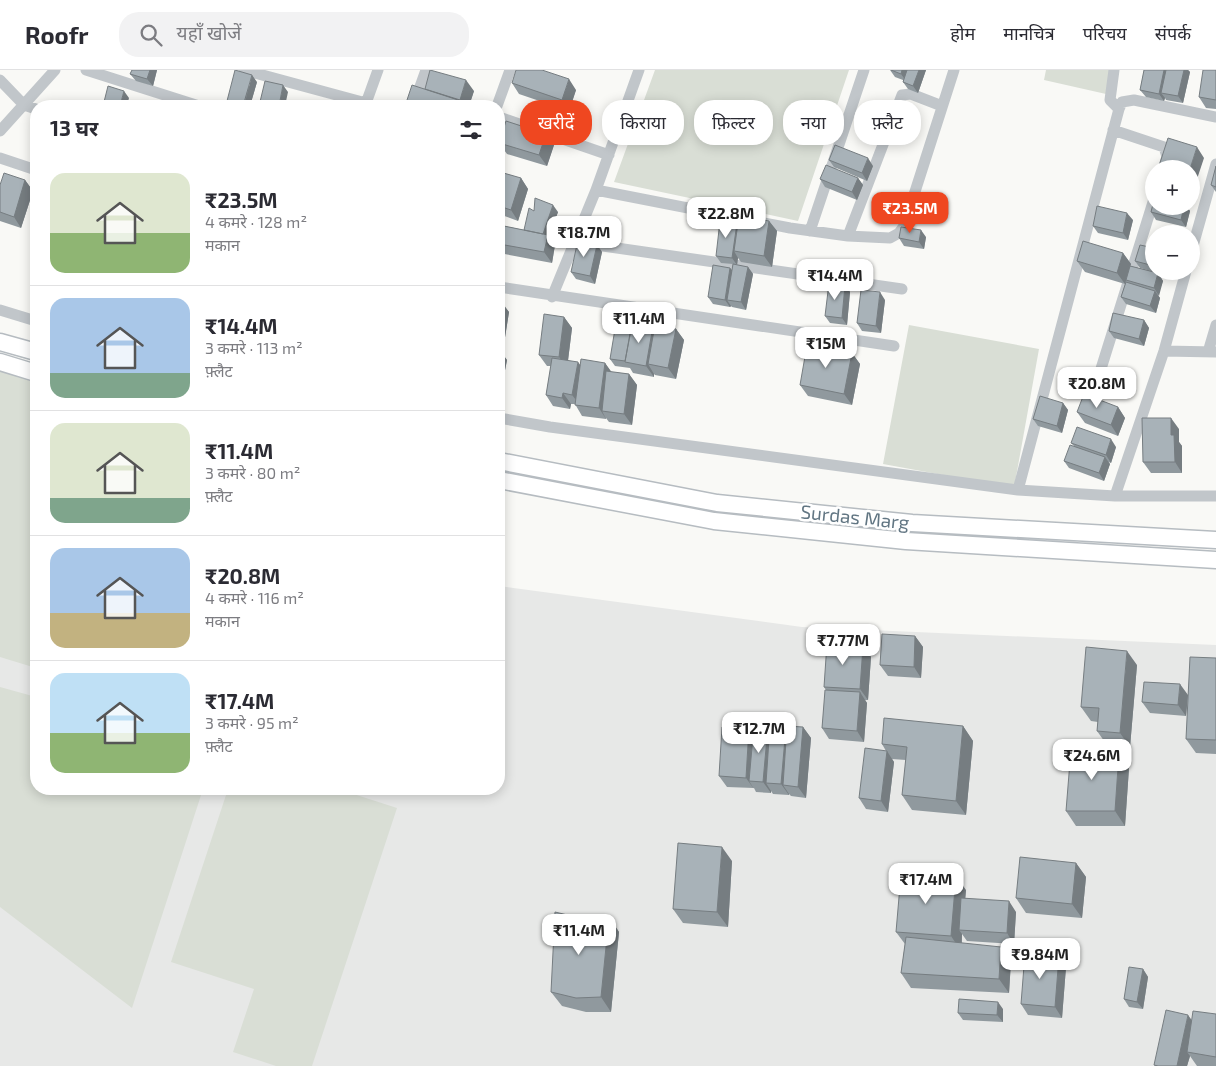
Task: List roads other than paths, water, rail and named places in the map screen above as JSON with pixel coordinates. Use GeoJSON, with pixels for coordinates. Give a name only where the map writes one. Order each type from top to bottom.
{"type":"FeatureCollection","features":[{"type":"Feature","properties":{"kind":"main road"},"geometry":{"type":"LineString","coordinates":[[0,342],[30,350]]}},
{"type":"Feature","properties":{"kind":"main road"},"geometry":{"type":"LineString","coordinates":[[0,362],[30,371]]}},
{"type":"Feature","properties":{"kind":"main road","name":"Surdas Marg"},"geometry":{"type":"LineString","coordinates":[[505,462],[717,503],[912,523],[1216,540]]}},
{"type":"Feature","properties":{"kind":"main road","name":"Surdas Marg"},"geometry":{"type":"LineString","coordinates":[[505,482],[714,522],[906,541],[1216,560]]}},
{"type":"Feature","properties":{"kind":"street"},"geometry":{"type":"LineString","coordinates":[[0,131],[55,70]]}},
{"type":"Feature","properties":{"kind":"street"},"geometry":{"type":"LineString","coordinates":[[86,70],[180,100]]}},
{"type":"Feature","properties":{"kind":"street"},"geometry":{"type":"LineString","coordinates":[[244,70],[348,100]]}},
{"type":"Feature","properties":{"kind":"street"},"geometry":{"type":"LineString","coordinates":[[367,100],[378,70]]}},
{"type":"Feature","properties":{"kind":"street"},"geometry":{"type":"LineString","coordinates":[[415,100],[426,70]]}},
{"type":"Feature","properties":{"kind":"street"},"geometry":{"type":"LineString","coordinates":[[499,100],[510,70]]}},
{"type":"Feature","properties":{"kind":"street"},"geometry":{"type":"LineString","coordinates":[[552,297],[596,190],[640,70]]}},
{"type":"Feature","properties":{"kind":"street"},"geometry":{"type":"LineString","coordinates":[[810,231],[864,70]]}},
{"type":"Feature","properties":{"kind":"street"},"geometry":{"type":"LineString","coordinates":[[596,190],[810,231],[848,236],[890,238],[899,233],[904,226],[954,70]]}},
{"type":"Feature","properties":{"kind":"street"},"geometry":{"type":"LineString","coordinates":[[1114,70],[1110,100],[1119,109]]}},
{"type":"Feature","properties":{"kind":"street"},"geometry":{"type":"LineString","coordinates":[[0,80],[24,105],[30,107]]}},
{"type":"Feature","properties":{"kind":"street"},"geometry":{"type":"LineString","coordinates":[[848,236],[902,95],[911,94],[942,106]]}},
{"type":"Feature","properties":{"kind":"street"},"geometry":{"type":"LineString","coordinates":[[1018,490],[1119,109],[1127,100],[1134,100],[1216,117]]}},
{"type":"Feature","properties":{"kind":"street"},"geometry":{"type":"LineString","coordinates":[[505,119],[609,155]]}},
{"type":"Feature","properties":{"kind":"street"},"geometry":{"type":"LineString","coordinates":[[1113,130],[1164,147],[1166,160]]}},
{"type":"Feature","properties":{"kind":"street"},"geometry":{"type":"LineString","coordinates":[[0,158],[30,168]]}},
{"type":"Feature","properties":{"kind":"street"},"geometry":{"type":"LineString","coordinates":[[1199,225],[1216,164]]}},
{"type":"Feature","properties":{"kind":"street"},"geometry":{"type":"LineString","coordinates":[[1095,388],[1149,215]]}},
{"type":"Feature","properties":{"kind":"street"},"geometry":{"type":"LineString","coordinates":[[575,242],[902,290]]}},
{"type":"Feature","properties":{"kind":"street"},"geometry":{"type":"LineString","coordinates":[[1115,496],[1164,351],[1184,280]]}},
{"type":"Feature","properties":{"kind":"street"},"geometry":{"type":"LineString","coordinates":[[505,289],[894,346]]}},
{"type":"Feature","properties":{"kind":"street"},"geometry":{"type":"LineString","coordinates":[[0,310],[30,319]]}},
{"type":"Feature","properties":{"kind":"street"},"geometry":{"type":"LineString","coordinates":[[1164,351],[1212,352],[1216,325]]}},
{"type":"Feature","properties":{"kind":"street"},"geometry":{"type":"LineString","coordinates":[[505,419],[560,429],[1018,490],[1115,496],[1216,496]]}}]}
